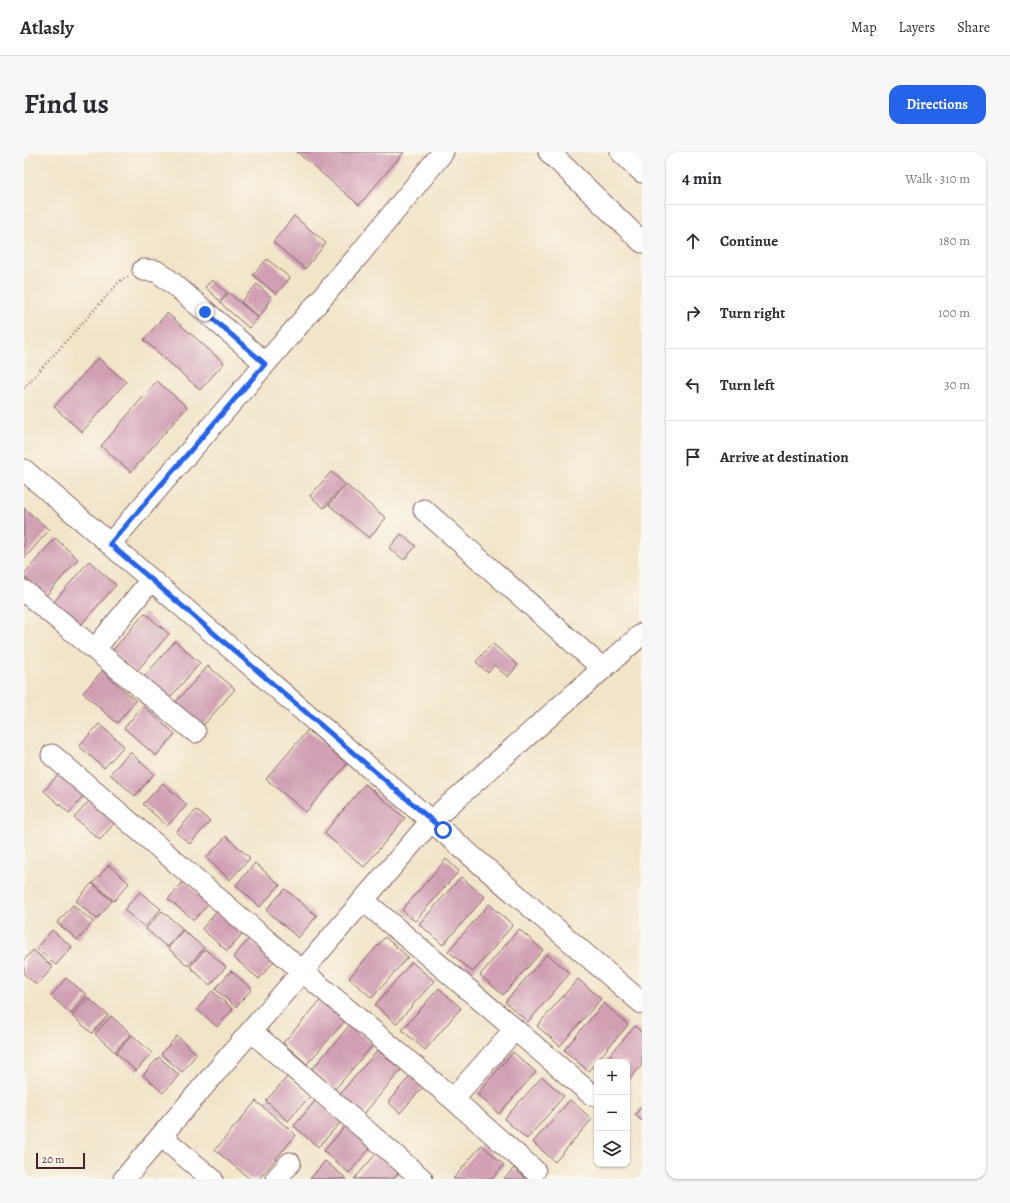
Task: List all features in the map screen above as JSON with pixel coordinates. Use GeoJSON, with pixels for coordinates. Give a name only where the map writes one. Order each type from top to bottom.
{"type":"FeatureCollection","features":[{"type":"Feature","properties":{"kind":"street"},"geometry":{"type":"LineString","coordinates":[[110,544],[358,256],[443,152]]}},
{"type":"Feature","properties":{"kind":"street"},"geometry":{"type":"LineString","coordinates":[[549,152],[642,242]]}},
{"type":"Feature","properties":{"kind":"street"},"geometry":{"type":"LineString","coordinates":[[621,152],[642,172]]}},
{"type":"Feature","properties":{"kind":"street"},"geometry":{"type":"LineString","coordinates":[[143,270],[156,271],[169,280],[265,364]]}},
{"type":"Feature","properties":{"kind":"street"},"geometry":{"type":"LineString","coordinates":[[24,470],[432,820],[642,1003]]}},
{"type":"Feature","properties":{"kind":"street"},"geometry":{"type":"LineString","coordinates":[[424,510],[603,669]]}},
{"type":"Feature","properties":{"kind":"street"},"geometry":{"type":"LineString","coordinates":[[95,649],[151,580]]}},
{"type":"Feature","properties":{"kind":"street"},"geometry":{"type":"LineString","coordinates":[[24,590],[195,732]]}},
{"type":"Feature","properties":{"kind":"street"},"geometry":{"type":"LineString","coordinates":[[124,1179],[432,820],[642,634]]}},
{"type":"Feature","properties":{"kind":"street"},"geometry":{"type":"LineString","coordinates":[[52,755],[535,1171]]}},
{"type":"Feature","properties":{"kind":"street"},"geometry":{"type":"LineString","coordinates":[[363,900],[592,1095]]}},
{"type":"Feature","properties":{"kind":"street"},"geometry":{"type":"LineString","coordinates":[[453,1099],[515,1029]]}},
{"type":"Feature","properties":{"kind":"street"},"geometry":{"type":"LineString","coordinates":[[251,1031],[422,1179]]}},
{"type":"Feature","properties":{"kind":"street"},"geometry":{"type":"LineString","coordinates":[[161,1136],[212,1179]]}},
{"type":"Feature","properties":{"kind":"street"},"geometry":{"type":"LineString","coordinates":[[276,1179],[290,1163]]}},
{"type":"Feature","properties":{"kind":"path"},"geometry":{"type":"LineString","coordinates":[[24,388],[122,279],[143,270]]}},
{"type":"Feature","properties":{"kind":"building"},"geometry":{"type":"Polygon","coordinates":[[[297,152],[404,152],[359,205],[297,152]]]}},
{"type":"Feature","properties":{"kind":"building"},"geometry":{"type":"Polygon","coordinates":[[[294,216],[326,243],[305,269],[273,242],[294,216]]]}},
{"type":"Feature","properties":{"kind":"building"},"geometry":{"type":"Polygon","coordinates":[[[267,259],[290,278],[276,294],[253,275],[267,259]]]}},
{"type":"Feature","properties":{"kind":"building"},"geometry":{"type":"Polygon","coordinates":[[[212,280],[227,293],[220,301],[205,287],[212,280]]]}},
{"type":"Feature","properties":{"kind":"building"},"geometry":{"type":"Polygon","coordinates":[[[257,284],[272,298],[259,317],[241,302],[257,284]]]}},
{"type":"Feature","properties":{"kind":"building"},"geometry":{"type":"Polygon","coordinates":[[[229,293],[258,318],[249,328],[220,303],[229,293]]]}},
{"type":"Feature","properties":{"kind":"building"},"geometry":{"type":"Polygon","coordinates":[[[167,313],[224,363],[200,390],[144,340],[167,313]]]}},
{"type":"Feature","properties":{"kind":"building"},"geometry":{"type":"Polygon","coordinates":[[[98,358],[126,382],[82,432],[54,407],[98,358]]]}},
{"type":"Feature","properties":{"kind":"building"},"geometry":{"type":"Polygon","coordinates":[[[157,381],[187,407],[131,472],[101,446],[157,381]]]}},
{"type":"Feature","properties":{"kind":"building"},"geometry":{"type":"Polygon","coordinates":[[[331,472],[345,484],[324,508],[310,496],[331,472]]]}},
{"type":"Feature","properties":{"kind":"building"},"geometry":{"type":"Polygon","coordinates":[[[346,485],[386,518],[369,538],[329,505],[346,485]]]}},
{"type":"Feature","properties":{"kind":"building"},"geometry":{"type":"Polygon","coordinates":[[[24,508],[49,530],[24,559],[24,508]]]}},
{"type":"Feature","properties":{"kind":"building"},"geometry":{"type":"Polygon","coordinates":[[[401,534],[416,546],[404,560],[389,548],[401,534]]]}},
{"type":"Feature","properties":{"kind":"building"},"geometry":{"type":"Polygon","coordinates":[[[55,538],[78,559],[46,596],[24,577],[24,574],[55,538]]]}},
{"type":"Feature","properties":{"kind":"building"},"geometry":{"type":"Polygon","coordinates":[[[89,561],[116,585],[80,626],[53,603],[89,561]]]}},
{"type":"Feature","properties":{"kind":"building"},"geometry":{"type":"Polygon","coordinates":[[[145,613],[169,634],[136,672],[112,651],[145,613]]]}},
{"type":"Feature","properties":{"kind":"building"},"geometry":{"type":"Polygon","coordinates":[[[175,641],[200,663],[168,700],[143,678],[175,641]]]}},
{"type":"Feature","properties":{"kind":"building"},"geometry":{"type":"Polygon","coordinates":[[[492,643],[518,665],[508,677],[494,665],[488,673],[476,662],[492,643]]]}},
{"type":"Feature","properties":{"kind":"building"},"geometry":{"type":"Polygon","coordinates":[[[208,666],[235,689],[201,728],[173,705],[208,666]]]}},
{"type":"Feature","properties":{"kind":"building"},"geometry":{"type":"Polygon","coordinates":[[[102,671],[136,701],[117,723],[83,693],[102,671]]]}},
{"type":"Feature","properties":{"kind":"building"},"geometry":{"type":"Polygon","coordinates":[[[143,706],[175,734],[156,756],[124,728],[143,706]]]}},
{"type":"Feature","properties":{"kind":"building"},"geometry":{"type":"Polygon","coordinates":[[[99,724],[124,746],[104,768],[79,746],[99,724]]]}},
{"type":"Feature","properties":{"kind":"building"},"geometry":{"type":"Polygon","coordinates":[[[308,730],[347,764],[306,812],[266,779],[308,730]]]}},
{"type":"Feature","properties":{"kind":"building"},"geometry":{"type":"Polygon","coordinates":[[[130,752],[154,774],[135,796],[110,774],[130,752]]]}},
{"type":"Feature","properties":{"kind":"building"},"geometry":{"type":"Polygon","coordinates":[[[59,773],[85,795],[69,813],[44,791],[59,773]]]}},
{"type":"Feature","properties":{"kind":"building"},"geometry":{"type":"Polygon","coordinates":[[[163,783],[187,805],[167,826],[143,804],[163,783]]]}},
{"type":"Feature","properties":{"kind":"building"},"geometry":{"type":"Polygon","coordinates":[[[365,784],[405,818],[364,867],[324,833],[365,784]]]}},
{"type":"Feature","properties":{"kind":"building"},"geometry":{"type":"Polygon","coordinates":[[[90,800],[115,822],[100,840],[74,818],[90,800]]]}},
{"type":"Feature","properties":{"kind":"building"},"geometry":{"type":"Polygon","coordinates":[[[196,810],[210,821],[190,844],[176,832],[196,810]]]}},
{"type":"Feature","properties":{"kind":"building"},"geometry":{"type":"Polygon","coordinates":[[[226,836],[250,858],[230,880],[206,858],[226,836]]]}},
{"type":"Feature","properties":{"kind":"building"},"geometry":{"type":"Polygon","coordinates":[[[446,859],[459,871],[415,921],[402,910],[446,859]]]}},
{"type":"Feature","properties":{"kind":"building"},"geometry":{"type":"Polygon","coordinates":[[[255,863],[280,885],[260,907],[236,885],[255,863]]]}},
{"type":"Feature","properties":{"kind":"building"},"geometry":{"type":"Polygon","coordinates":[[[109,865],[129,883],[114,901],[93,883],[109,865]]]}},
{"type":"Feature","properties":{"kind":"building"},"geometry":{"type":"Polygon","coordinates":[[[461,877],[485,897],[443,945],[419,924],[461,877]]]}},
{"type":"Feature","properties":{"kind":"building"},"geometry":{"type":"Polygon","coordinates":[[[184,881],[209,903],[194,920],[168,899],[184,881]]]}},
{"type":"Feature","properties":{"kind":"building"},"geometry":{"type":"Polygon","coordinates":[[[92,883],[112,901],[97,919],[76,901],[92,883]]]}},
{"type":"Feature","properties":{"kind":"building"},"geometry":{"type":"Polygon","coordinates":[[[285,889],[317,916],[298,938],[266,910],[285,889]]]}},
{"type":"Feature","properties":{"kind":"building"},"geometry":{"type":"Polygon","coordinates":[[[140,892],[161,909],[145,927],[124,910],[140,892]]]}},
{"type":"Feature","properties":{"kind":"building"},"geometry":{"type":"Polygon","coordinates":[[[489,904],[513,925],[473,972],[448,951],[489,904]]]}},
{"type":"Feature","properties":{"kind":"building"},"geometry":{"type":"Polygon","coordinates":[[[73,905],[93,922],[78,940],[57,923],[73,905]]]}},
{"type":"Feature","properties":{"kind":"building"},"geometry":{"type":"Polygon","coordinates":[[[162,911],[183,929],[167,947],[146,929],[162,911]]]}},
{"type":"Feature","properties":{"kind":"building"},"geometry":{"type":"Polygon","coordinates":[[[217,911],[243,933],[227,951],[202,929],[217,911]]]}},
{"type":"Feature","properties":{"kind":"building"},"geometry":{"type":"Polygon","coordinates":[[[519,929],[543,950],[503,995],[480,975],[519,929]]]}},
{"type":"Feature","properties":{"kind":"building"},"geometry":{"type":"Polygon","coordinates":[[[52,930],[72,947],[56,965],[36,948],[52,930]]]}},
{"type":"Feature","properties":{"kind":"building"},"geometry":{"type":"Polygon","coordinates":[[[183,930],[204,948],[188,966],[168,948],[183,930]]]}},
{"type":"Feature","properties":{"kind":"building"},"geometry":{"type":"Polygon","coordinates":[[[385,937],[408,957],[372,998],[349,978],[385,937]]]}},
{"type":"Feature","properties":{"kind":"building"},"geometry":{"type":"Polygon","coordinates":[[[249,939],[274,961],[259,979],[233,957],[249,939]]]}},
{"type":"Feature","properties":{"kind":"building"},"geometry":{"type":"Polygon","coordinates":[[[205,949],[226,967],[210,985],[190,967],[205,949]]]}},
{"type":"Feature","properties":{"kind":"building"},"geometry":{"type":"Polygon","coordinates":[[[33,950],[53,967],[37,985],[24,974],[24,960],[33,950]]]}},
{"type":"Feature","properties":{"kind":"building"},"geometry":{"type":"Polygon","coordinates":[[[547,954],[570,973],[528,1022],[505,1002],[547,954]]]}},
{"type":"Feature","properties":{"kind":"building"},"geometry":{"type":"Polygon","coordinates":[[[412,962],[434,981],[396,1024],[375,1005],[412,962]]]}},
{"type":"Feature","properties":{"kind":"building"},"geometry":{"type":"Polygon","coordinates":[[[231,971],[252,989],[236,1007],[215,989],[231,971]]]}},
{"type":"Feature","properties":{"kind":"building"},"geometry":{"type":"Polygon","coordinates":[[[66,978],[87,995],[71,1014],[51,996],[66,978]]]}},
{"type":"Feature","properties":{"kind":"building"},"geometry":{"type":"Polygon","coordinates":[[[578,979],[601,999],[560,1046],[537,1026],[578,979]]]}},
{"type":"Feature","properties":{"kind":"building"},"geometry":{"type":"Polygon","coordinates":[[[439,988],[461,1008],[425,1050],[402,1030],[439,988]]]}},
{"type":"Feature","properties":{"kind":"building"},"geometry":{"type":"Polygon","coordinates":[[[212,991],[233,1009],[217,1027],[197,1009],[212,991]]]}},
{"type":"Feature","properties":{"kind":"building"},"geometry":{"type":"Polygon","coordinates":[[[88,998],[108,1015],[92,1033],[72,1016],[88,998]]]}},
{"type":"Feature","properties":{"kind":"building"},"geometry":{"type":"Polygon","coordinates":[[[321,1000],[345,1021],[307,1064],[283,1043],[321,1000]]]}},
{"type":"Feature","properties":{"kind":"building"},"geometry":{"type":"Polygon","coordinates":[[[604,1003],[628,1025],[598,1059],[594,1059],[594,1064],[588,1071],[564,1050],[604,1003]]]}},
{"type":"Feature","properties":{"kind":"building"},"geometry":{"type":"Polygon","coordinates":[[[111,1016],[131,1034],[115,1052],[95,1034],[111,1016]]]}},
{"type":"Feature","properties":{"kind":"building"},"geometry":{"type":"Polygon","coordinates":[[[350,1025],[373,1045],[335,1089],[312,1069],[350,1025]]]}},
{"type":"Feature","properties":{"kind":"building"},"geometry":{"type":"Polygon","coordinates":[[[635,1026],[642,1033],[642,1065],[630,1079],[630,1059],[607,1059],[635,1026]]]}},
{"type":"Feature","properties":{"kind":"building"},"geometry":{"type":"Polygon","coordinates":[[[132,1035],[152,1053],[136,1071],[116,1053],[132,1035]]]}},
{"type":"Feature","properties":{"kind":"building"},"geometry":{"type":"Polygon","coordinates":[[[177,1036],[197,1054],[182,1072],[161,1054],[177,1036]]]}},
{"type":"Feature","properties":{"kind":"building"},"geometry":{"type":"Polygon","coordinates":[[[378,1050],[401,1070],[362,1116],[338,1096],[378,1050]]]}},
{"type":"Feature","properties":{"kind":"building"},"geometry":{"type":"Polygon","coordinates":[[[513,1052],[536,1072],[499,1114],[477,1094],[513,1052]]]}},
{"type":"Feature","properties":{"kind":"building"},"geometry":{"type":"Polygon","coordinates":[[[159,1057],[179,1075],[163,1093],[143,1075],[159,1057]]]}},
{"type":"Feature","properties":{"kind":"building"},"geometry":{"type":"Polygon","coordinates":[[[410,1076],[423,1087],[400,1113],[388,1102],[410,1076]]]}},
{"type":"Feature","properties":{"kind":"building"},"geometry":{"type":"Polygon","coordinates":[[[287,1077],[310,1096],[288,1121],[266,1101],[287,1077]]]}},
{"type":"Feature","properties":{"kind":"building"},"geometry":{"type":"Polygon","coordinates":[[[542,1077],[564,1096],[527,1139],[504,1119],[542,1077]]]}},
{"type":"Feature","properties":{"kind":"building"},"geometry":{"type":"Polygon","coordinates":[[[316,1100],[341,1122],[318,1147],[294,1126],[316,1100]]]}},
{"type":"Feature","properties":{"kind":"building"},"geometry":{"type":"Polygon","coordinates":[[[570,1100],[592,1119],[555,1162],[533,1142],[570,1100]]]}},
{"type":"Feature","properties":{"kind":"building"},"geometry":{"type":"Polygon","coordinates":[[[256,1101],[296,1135],[259,1179],[250,1179],[215,1150],[256,1101]]]}},
{"type":"Feature","properties":{"kind":"building"},"geometry":{"type":"Polygon","coordinates":[[[642,1106],[642,1121],[635,1115],[642,1106]]]}},
{"type":"Feature","properties":{"kind":"building"},"geometry":{"type":"Polygon","coordinates":[[[346,1125],[371,1147],[349,1173],[324,1151],[346,1125]]]}},
{"type":"Feature","properties":{"kind":"building"},"geometry":{"type":"Polygon","coordinates":[[[482,1145],[504,1165],[492,1179],[453,1179],[482,1145]]]}},
{"type":"Feature","properties":{"kind":"building"},"geometry":{"type":"Polygon","coordinates":[[[377,1153],[399,1172],[393,1179],[354,1179],[377,1153]]]}},
{"type":"Feature","properties":{"kind":"building"},"geometry":{"type":"Polygon","coordinates":[[[325,1161],[347,1179],[310,1179],[325,1161]]]}},
{"type":"Feature","properties":{"kind":"building"},"geometry":{"type":"Polygon","coordinates":[[[514,1168],[526,1179],[504,1179],[514,1168]]]}},
{"type":"Feature","properties":{"kind":"route"},"geometry":{"type":"LineString","coordinates":[[205,312],[265,364],[110,544],[443,830]]}}]}
